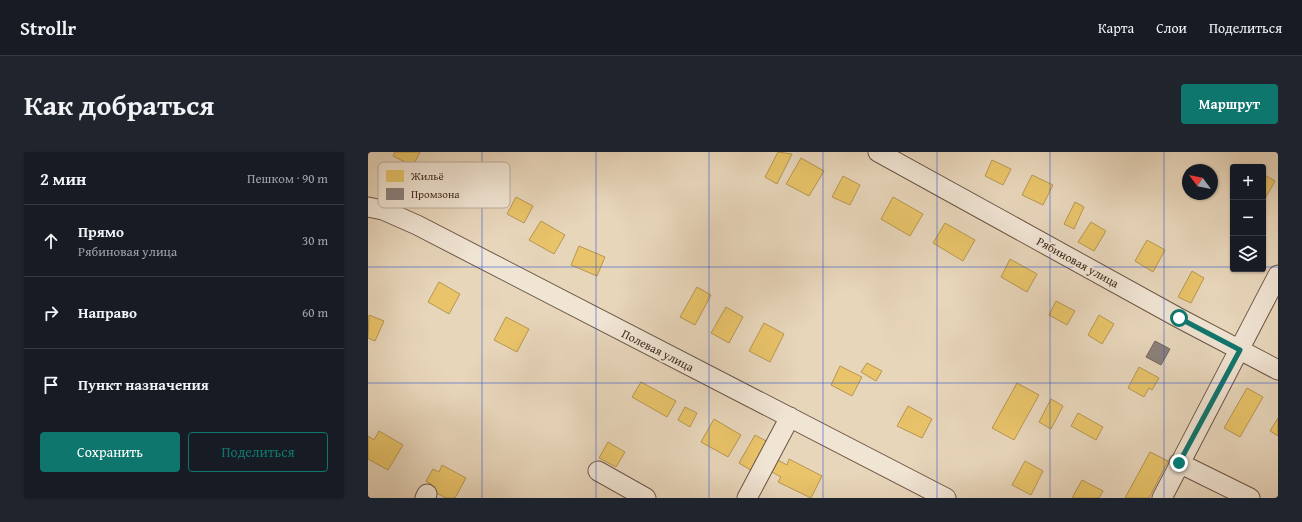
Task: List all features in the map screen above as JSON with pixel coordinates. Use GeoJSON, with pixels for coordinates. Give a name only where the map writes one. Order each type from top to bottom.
{"type":"FeatureCollection","features":[{"type":"Feature","properties":{"kind":"street","name":"Рябиновая улица"},"geometry":{"type":"LineString","coordinates":[[878,152],[1176,323],[1240,350],[1278,370]]}},
{"type":"Feature","properties":{"kind":"street","name":"Полевая улица"},"geometry":{"type":"LineString","coordinates":[[368,207],[383,210],[417,225],[946,498]]}},
{"type":"Feature","properties":{"kind":"street"},"geometry":{"type":"LineString","coordinates":[[1162,498],[1278,275]]}},
{"type":"Feature","properties":{"kind":"street"},"geometry":{"type":"LineString","coordinates":[[746,498],[790,418]]}},
{"type":"Feature","properties":{"kind":"street"},"geometry":{"type":"LineString","coordinates":[[1179,463],[1250,498]]}},
{"type":"Feature","properties":{"kind":"street"},"geometry":{"type":"LineString","coordinates":[[598,471],[646,498]]}},
{"type":"Feature","properties":{"kind":"building: Жильё"},"geometry":{"type":"Polygon","coordinates":[[[395,152],[420,152],[415,162],[405,162],[393,156],[395,152]]]}},
{"type":"Feature","properties":{"kind":"building: Жильё"},"geometry":{"type":"Polygon","coordinates":[[[778,152],[792,154],[777,184],[765,177],[778,152]]]}},
{"type":"Feature","properties":{"kind":"building: Жильё"},"geometry":{"type":"Polygon","coordinates":[[[801,158],[824,171],[809,196],[786,184],[801,158]]]}},
{"type":"Feature","properties":{"kind":"building: Жильё"},"geometry":{"type":"Polygon","coordinates":[[[992,160],[1011,169],[1003,185],[985,176],[992,160]]]}},
{"type":"Feature","properties":{"kind":"building: Жильё"},"geometry":{"type":"Polygon","coordinates":[[[1032,175],[1053,185],[1043,205],[1022,195],[1032,175]]]}},
{"type":"Feature","properties":{"kind":"building: Жильё"},"geometry":{"type":"Polygon","coordinates":[[[843,176],[860,185],[850,205],[832,197],[843,176]]]}},
{"type":"Feature","properties":{"kind":"building: Жильё"},"geometry":{"type":"Polygon","coordinates":[[[1266,176],[1275,181],[1266,197],[1266,176]]]}},
{"type":"Feature","properties":{"kind":"building: Жильё"},"geometry":{"type":"Polygon","coordinates":[[[516,197],[533,206],[524,223],[507,214],[516,197]]]}},
{"type":"Feature","properties":{"kind":"building: Жильё"},"geometry":{"type":"Polygon","coordinates":[[[893,197],[923,214],[910,236],[881,219],[893,197]]]}},
{"type":"Feature","properties":{"kind":"building: Жильё"},"geometry":{"type":"Polygon","coordinates":[[[1075,202],[1084,207],[1074,229],[1064,224],[1075,202]]]}},
{"type":"Feature","properties":{"kind":"building: Жильё"},"geometry":{"type":"Polygon","coordinates":[[[541,221],[565,235],[554,254],[529,240],[541,221]]]}},
{"type":"Feature","properties":{"kind":"building: Жильё"},"geometry":{"type":"Polygon","coordinates":[[[1091,222],[1106,231],[1094,251],[1078,242],[1091,222]]]}},
{"type":"Feature","properties":{"kind":"building: Жильё"},"geometry":{"type":"Polygon","coordinates":[[[945,223],[975,240],[963,261],[933,243],[945,223]]]}},
{"type":"Feature","properties":{"kind":"building: Жильё"},"geometry":{"type":"Polygon","coordinates":[[[1147,240],[1165,250],[1153,272],[1135,261],[1147,240]]]}},
{"type":"Feature","properties":{"kind":"building: Жильё"},"geometry":{"type":"Polygon","coordinates":[[[579,246],[605,257],[597,276],[571,265],[579,246]]]}},
{"type":"Feature","properties":{"kind":"building: Жильё"},"geometry":{"type":"Polygon","coordinates":[[[1010,259],[1037,274],[1027,292],[1001,277],[1010,259]]]}},
{"type":"Feature","properties":{"kind":"building: Жильё"},"geometry":{"type":"Polygon","coordinates":[[[1192,271],[1204,278],[1191,303],[1178,297],[1192,271]]]}},
{"type":"Feature","properties":{"kind":"building: Жильё"},"geometry":{"type":"Polygon","coordinates":[[[439,282],[460,294],[449,314],[428,302],[439,282]]]}},
{"type":"Feature","properties":{"kind":"building: Жильё"},"geometry":{"type":"Polygon","coordinates":[[[697,287],[711,295],[695,325],[680,317],[697,287]]]}},
{"type":"Feature","properties":{"kind":"building: Жильё"},"geometry":{"type":"Polygon","coordinates":[[[1056,301],[1075,311],[1067,325],[1049,315],[1056,301]]]}},
{"type":"Feature","properties":{"kind":"building: Жильё"},"geometry":{"type":"Polygon","coordinates":[[[726,307],[743,317],[729,343],[711,333],[726,307]]]}},
{"type":"Feature","properties":{"kind":"building: Жильё"},"geometry":{"type":"Polygon","coordinates":[[[369,315],[384,321],[375,341],[368,338],[369,315]]]}},
{"type":"Feature","properties":{"kind":"building: Жильё"},"geometry":{"type":"Polygon","coordinates":[[[1099,315],[1114,324],[1102,344],[1088,335],[1099,315]]]}},
{"type":"Feature","properties":{"kind":"building: Жильё"},"geometry":{"type":"Polygon","coordinates":[[[506,317],[529,329],[517,352],[494,340],[506,317]]]}},
{"type":"Feature","properties":{"kind":"building: Жильё"},"geometry":{"type":"Polygon","coordinates":[[[764,323],[784,334],[770,362],[749,351],[764,323]]]}},
{"type":"Feature","properties":{"kind":"building: Жильё"},"geometry":{"type":"Polygon","coordinates":[[[867,363],[882,371],[876,381],[861,372],[867,363]]]}},
{"type":"Feature","properties":{"kind":"building: Жильё"},"geometry":{"type":"Polygon","coordinates":[[[840,366],[862,377],[852,396],[831,385],[840,366]]]}},
{"type":"Feature","properties":{"kind":"building: Жильё"},"geometry":{"type":"Polygon","coordinates":[[[1139,367],[1159,378],[1152,390],[1149,388],[1144,397],[1128,388],[1139,367]]]}},
{"type":"Feature","properties":{"kind":"building: Жильё"},"geometry":{"type":"Polygon","coordinates":[[[641,382],[676,401],[667,417],[632,397],[641,382]]]}},
{"type":"Feature","properties":{"kind":"building: Жильё"},"geometry":{"type":"Polygon","coordinates":[[[1017,383],[1039,395],[1014,440],[992,428],[1017,383]]]}},
{"type":"Feature","properties":{"kind":"building: Жильё"},"geometry":{"type":"Polygon","coordinates":[[[1247,388],[1263,397],[1240,437],[1224,428],[1247,388]]]}},
{"type":"Feature","properties":{"kind":"building: Жильё"},"geometry":{"type":"Polygon","coordinates":[[[1051,399],[1063,406],[1051,429],[1039,422],[1051,399]]]}},
{"type":"Feature","properties":{"kind":"building: Жильё"},"geometry":{"type":"Polygon","coordinates":[[[908,406],[932,419],[922,438],[897,426],[908,406]]]}},
{"type":"Feature","properties":{"kind":"building: Жильё"},"geometry":{"type":"Polygon","coordinates":[[[685,407],[697,413],[690,427],[678,420],[685,407]]]}},
{"type":"Feature","properties":{"kind":"building: Жильё"},"geometry":{"type":"Polygon","coordinates":[[[1078,413],[1103,427],[1096,440],[1071,426],[1078,413]]]}},
{"type":"Feature","properties":{"kind":"building: Жильё"},"geometry":{"type":"Polygon","coordinates":[[[1278,418],[1278,436],[1270,431],[1278,418]]]}},
{"type":"Feature","properties":{"kind":"building: Жильё"},"geometry":{"type":"Polygon","coordinates":[[[714,419],[741,435],[728,457],[701,442],[714,419]]]}},
{"type":"Feature","properties":{"kind":"building: Жильё"},"geometry":{"type":"Polygon","coordinates":[[[379,431],[403,445],[388,470],[368,459],[368,436],[374,440],[379,431]]]}},
{"type":"Feature","properties":{"kind":"building: Жильё"},"geometry":{"type":"Polygon","coordinates":[[[755,435],[768,442],[752,471],[739,463],[755,435]]]}},
{"type":"Feature","properties":{"kind":"building: Жильё"},"geometry":{"type":"Polygon","coordinates":[[[608,442],[625,452],[616,467],[599,458],[608,442]]]}},
{"type":"Feature","properties":{"kind":"building: Жильё"},"geometry":{"type":"Polygon","coordinates":[[[1150,452],[1168,461],[1149,498],[1125,498],[1150,452]]]}},
{"type":"Feature","properties":{"kind":"building: Жильё"},"geometry":{"type":"Polygon","coordinates":[[[789,459],[822,476],[811,498],[778,482],[781,477],[772,472],[778,460],[787,465],[789,459]]]}},
{"type":"Feature","properties":{"kind":"building: Жильё"},"geometry":{"type":"Polygon","coordinates":[[[1025,461],[1043,471],[1031,495],[1012,485],[1025,461]]]}},
{"type":"Feature","properties":{"kind":"building: Жильё"},"geometry":{"type":"Polygon","coordinates":[[[442,465],[466,478],[455,498],[446,498],[429,489],[432,485],[426,481],[433,469],[439,472],[442,465]]]}},
{"type":"Feature","properties":{"kind":"building: Жильё"},"geometry":{"type":"Polygon","coordinates":[[[1082,480],[1103,491],[1099,498],[1072,498],[1082,480]]]}},
{"type":"Feature","properties":{"kind":"building: Промзона"},"geometry":{"type":"Polygon","coordinates":[[[1155,341],[1170,349],[1161,365],[1146,357],[1155,341]]]}},
{"type":"Feature","properties":{"kind":"route"},"geometry":{"type":"LineString","coordinates":[[1179,318],[1240,350],[1179,463]]}}]}
